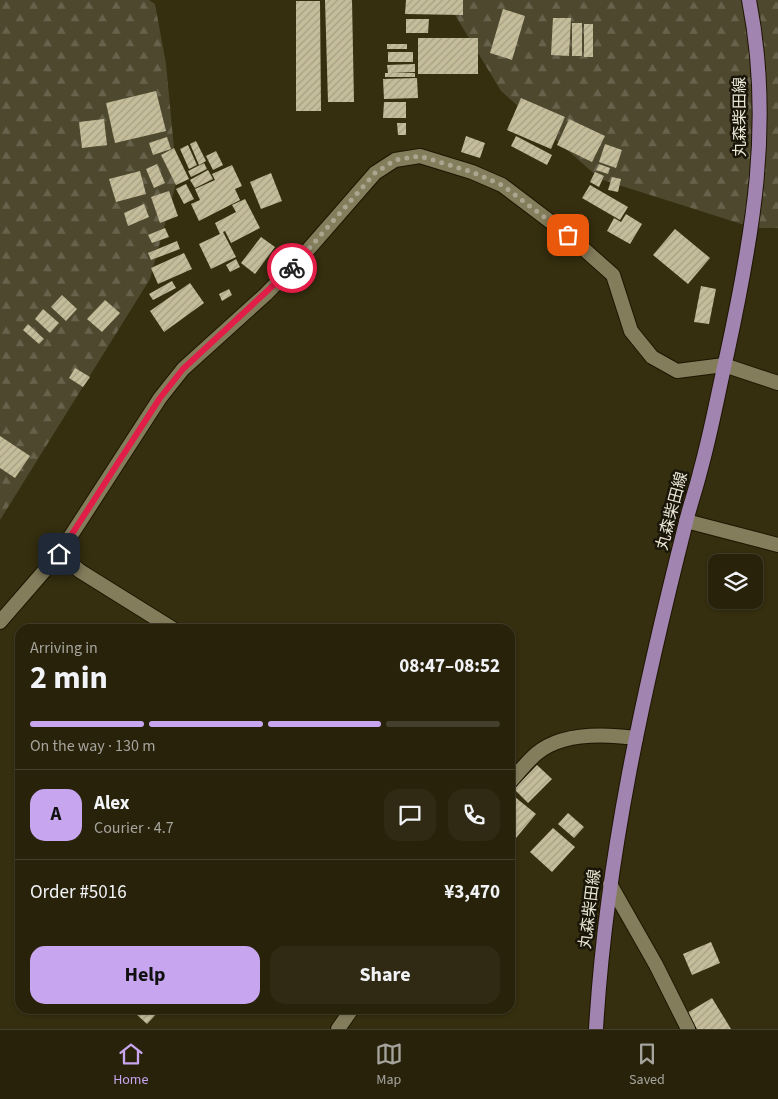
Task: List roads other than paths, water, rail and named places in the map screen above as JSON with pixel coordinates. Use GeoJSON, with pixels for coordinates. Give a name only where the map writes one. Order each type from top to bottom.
{"type":"FeatureCollection","features":[{"type":"Feature","properties":{"kind":"main road","name":"丸森柴田線"},"geometry":{"type":"LineString","coordinates":[[596,1029],[610,884],[636,738],[686,521],[701,470],[754,216],[761,114],[755,34],[749,0]]}},
{"type":"Feature","properties":{"kind":"street"},"geometry":{"type":"LineString","coordinates":[[0,622],[59,554],[160,398],[183,369],[266,294],[300,259],[375,173],[395,160],[420,156],[472,172],[502,185],[568,235],[613,275],[631,331],[652,357],[677,371],[724,364],[778,384]]}},
{"type":"Feature","properties":{"kind":"street"},"geometry":{"type":"LineString","coordinates":[[686,521],[778,545]]}},
{"type":"Feature","properties":{"kind":"street"},"geometry":{"type":"LineString","coordinates":[[59,554],[80,571],[164,624]]}},
{"type":"Feature","properties":{"kind":"street"},"geometry":{"type":"LineString","coordinates":[[515,776],[537,752],[560,741],[608,734],[636,738]]}},
{"type":"Feature","properties":{"kind":"street"},"geometry":{"type":"LineString","coordinates":[[610,884],[656,965],[688,1029]]}},
{"type":"Feature","properties":{"kind":"street"},"geometry":{"type":"LineString","coordinates":[[338,1029],[348,1014]]}}]}
